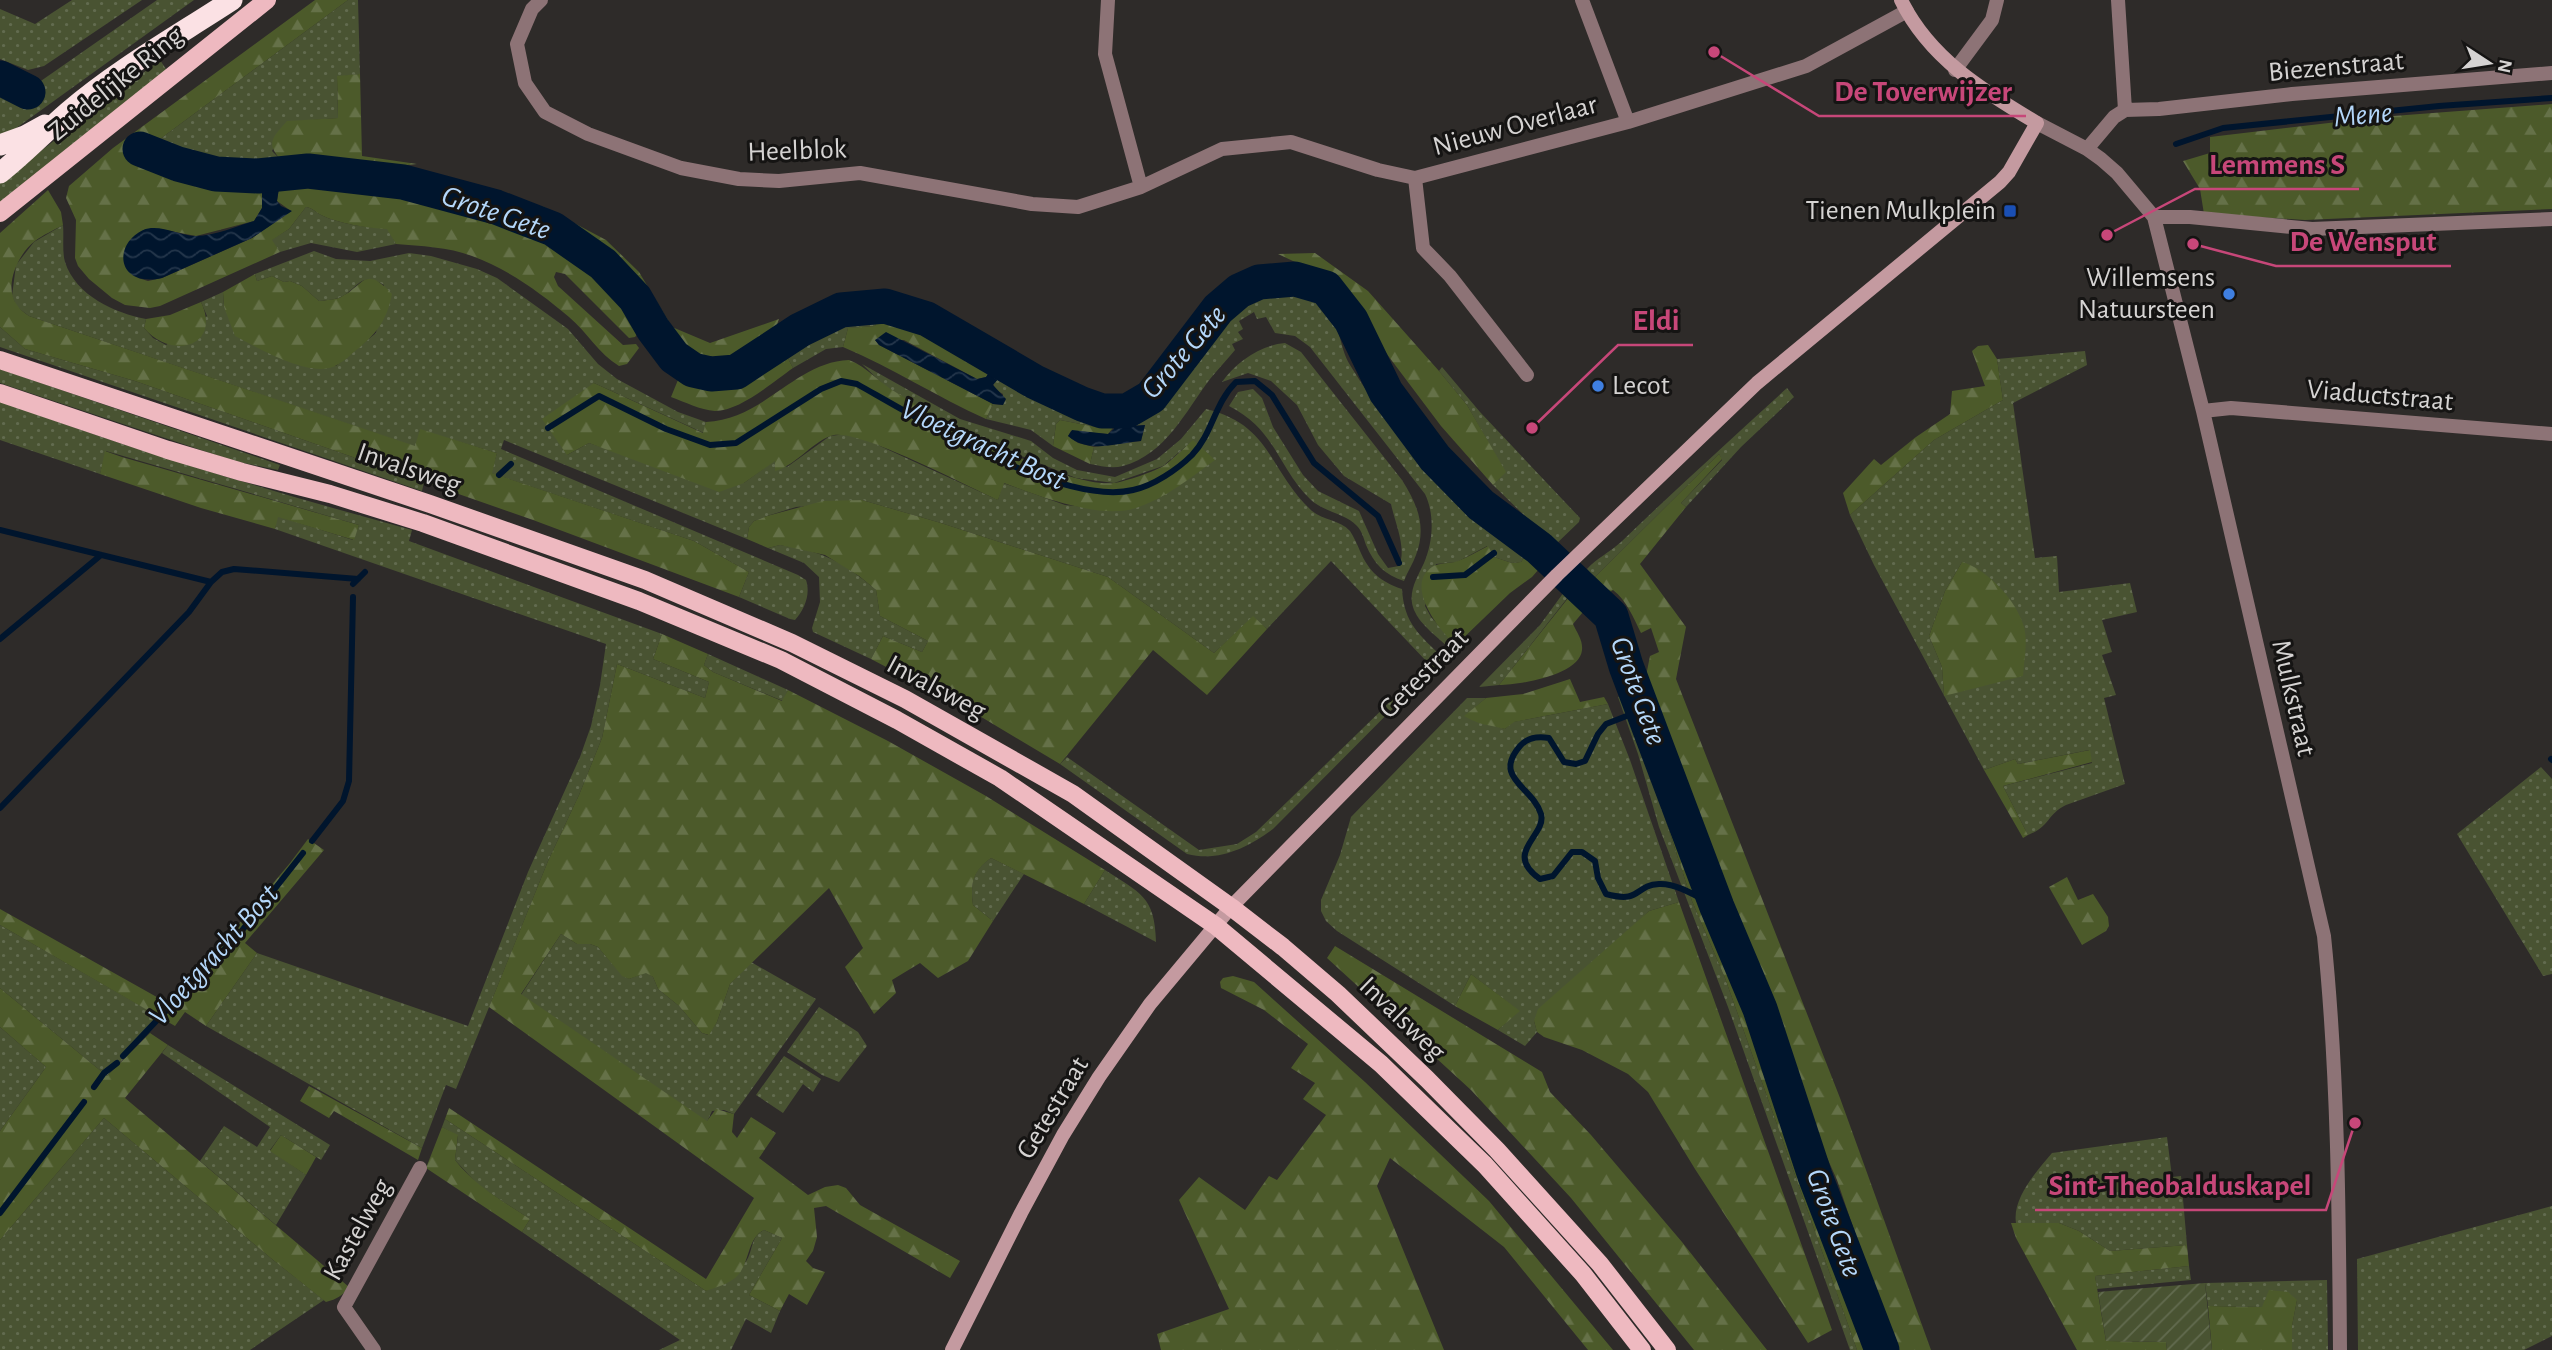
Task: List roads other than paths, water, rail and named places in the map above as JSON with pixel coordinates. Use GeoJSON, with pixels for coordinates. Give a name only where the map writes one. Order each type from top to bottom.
{"type":"FeatureCollection","features":[{"type":"Feature","properties":{"kind":"highway","name":"Zuidelijke Ring"},"geometry":{"type":"LineString","coordinates":[[0,173],[68,112],[168,40],[232,0]]}},
{"type":"Feature","properties":{"kind":"highway"},"geometry":{"type":"LineString","coordinates":[[0,145],[25,136],[68,112]]}},
{"type":"Feature","properties":{"kind":"main road","name":"Zuidelijke Ring"},"geometry":{"type":"LineString","coordinates":[[0,213],[267,0]]}},
{"type":"Feature","properties":{"kind":"main road","name":"Invalsweg"},"geometry":{"type":"LineString","coordinates":[[0,360],[519,534],[645,580],[792,643],[905,699],[1073,794],[1231,907],[1283,947],[1338,995],[1497,1150],[1600,1264],[1667,1350]]}},
{"type":"Feature","properties":{"kind":"main road","name":"Invalsweg"},"geometry":{"type":"LineString","coordinates":[[0,393],[168,450],[330,494],[423,523],[639,601],[781,660],[897,720],[1000,778],[1216,926],[1381,1064],[1440,1119],[1583,1274],[1642,1350]]}},
{"type":"Feature","properties":{"kind":"street","name":"Heelblok"},"geometry":{"type":"LineString","coordinates":[[541,0],[532,9],[517,44],[525,83],[545,112],[587,134],[681,168],[739,178],[779,181],[860,173],[1032,204],[1077,207],[1140,187]]}},
{"type":"Feature","properties":{"kind":"street"},"geometry":{"type":"LineString","coordinates":[[1108,0],[1105,54],[1140,187]]}},
{"type":"Feature","properties":{"kind":"street","name":"Nieuw Overlaar"},"geometry":{"type":"LineString","coordinates":[[1582,0],[1628,122]]}},
{"type":"Feature","properties":{"kind":"street"},"geometry":{"type":"LineString","coordinates":[[1955,70],[1992,20],[1997,0]]}},
{"type":"Feature","properties":{"kind":"street"},"geometry":{"type":"LineString","coordinates":[[2087,149],[2113,117],[2125,110],[2118,0]]}},
{"type":"Feature","properties":{"kind":"street"},"geometry":{"type":"LineString","coordinates":[[1904,6],[1930,46],[1955,70],[1995,99],[2037,123]]}},
{"type":"Feature","properties":{"kind":"street","name":"Nieuw Overlaar"},"geometry":{"type":"LineString","coordinates":[[1140,187],[1222,149],[1291,142],[1378,170],[1415,178],[1628,122],[1806,66],[1904,6]]}},
{"type":"Feature","properties":{"kind":"street","name":"Biezenstraat"},"geometry":{"type":"LineString","coordinates":[[2125,110],[2552,73]]}},
{"type":"Feature","properties":{"kind":"street","name":"Mulkstraat"},"geometry":{"type":"LineString","coordinates":[[2037,123],[2087,149],[2117,173],[2154,217],[2203,411],[2324,936],[2331,1014],[2340,1350]]}},
{"type":"Feature","properties":{"kind":"street","name":"Getestraat"},"geometry":{"type":"LineString","coordinates":[[952,1350],[1032,1191],[1098,1077],[1150,1004],[1231,907],[1557,575],[1757,383],[2000,183],[2010,172],[2037,123]]}},
{"type":"Feature","properties":{"kind":"street","name":"Nieuw Overlaar"},"geometry":{"type":"LineString","coordinates":[[1415,178],[1423,248],[1450,276],[1527,375]]}},
{"type":"Feature","properties":{"kind":"street"},"geometry":{"type":"LineString","coordinates":[[2154,217],[2190,217],[2312,229],[2552,219]]}},
{"type":"Feature","properties":{"kind":"street","name":"Viaductstraat"},"geometry":{"type":"LineString","coordinates":[[2203,411],[2231,408],[2552,434]]}},
{"type":"Feature","properties":{"kind":"street","name":"Kastelweg"},"geometry":{"type":"LineString","coordinates":[[374,1350],[344,1307],[420,1168]]}},
{"type":"Feature","properties":{"kind":"water"},"geometry":{"type":"Polygon","coordinates":[[[284,182],[279,188],[277,201],[292,211],[252,238],[162,278],[136,277],[128,271],[124,263],[127,245],[143,230],[156,228],[203,236],[254,221],[262,208],[262,187],[284,182]]]}},
{"type":"Feature","properties":{"kind":"water"},"geometry":{"type":"Polygon","coordinates":[[[886,332],[977,379],[986,377],[991,369],[999,378],[993,385],[1006,399],[1003,405],[993,404],[879,345],[875,340],[886,332]]]}},
{"type":"Feature","properties":{"kind":"water"},"geometry":{"type":"Polygon","coordinates":[[[1132,417],[1129,421],[1132,426],[1145,425],[1141,441],[1094,446],[1085,445],[1068,436],[1072,430],[1108,434],[1114,429],[1114,421],[1132,417]]]}},
{"type":"Feature","properties":{"kind":"waterway","name":"Grote Gete"},"geometry":{"type":"LineString","coordinates":[[0,78],[28,92]]}},
{"type":"Feature","properties":{"kind":"waterway","name":"Mene"},"geometry":{"type":"LineString","coordinates":[[2176,144],[2223,128],[2439,106],[2552,98]]}},
{"type":"Feature","properties":{"kind":"waterway","name":"Grote Gete"},"geometry":{"type":"LineString","coordinates":[[140,149],[178,164],[216,174],[258,176],[308,171],[403,182],[496,207],[553,229],[603,264],[635,298],[674,357],[693,370],[711,374],[736,372],[800,330],[841,310],[885,306],[927,319],[1035,382],[1082,404],[1102,411],[1127,411],[1151,397],[1218,309],[1239,291],[1259,282],[1295,279],[1326,288],[1351,320],[1386,392],[1435,458],[1481,505],[1539,548],[1611,616],[1626,666],[1717,907],[1760,1009],[1815,1176],[1882,1350]]}},
{"type":"Feature","properties":{"kind":"waterway","name":"Vloetgracht Bost"},"geometry":{"type":"LineString","coordinates":[[548,428],[599,396],[666,429],[710,445],[736,443],[821,389],[841,381],[857,384],[953,437],[1031,473],[1069,486],[1103,492],[1141,488],[1172,471],[1199,446],[1223,400],[1236,382],[1255,381],[1272,395],[1314,463],[1378,516],[1399,563]]}},
{"type":"Feature","properties":{"kind":"waterway","name":"Vloetgracht Bost"},"geometry":{"type":"LineString","coordinates":[[499,475],[511,464]]}},
{"type":"Feature","properties":{"kind":"waterway","name":"Vloetgracht Bost"},"geometry":{"type":"LineString","coordinates":[[1507,539],[1513,529]]}},
{"type":"Feature","properties":{"kind":"waterway"},"geometry":{"type":"LineString","coordinates":[[0,530],[211,582],[222,572],[234,569],[358,579]]}},
{"type":"Feature","properties":{"kind":"waterway","name":"Vloetgracht Bost"},"geometry":{"type":"LineString","coordinates":[[1433,577],[1465,575],[1494,553]]}},
{"type":"Feature","properties":{"kind":"waterway"},"geometry":{"type":"LineString","coordinates":[[0,639],[101,555]]}},
{"type":"Feature","properties":{"kind":"waterway","name":"Vloetgracht Bost"},"geometry":{"type":"LineString","coordinates":[[353,584],[365,572]]}},
{"type":"Feature","properties":{"kind":"waterway"},"geometry":{"type":"LineString","coordinates":[[0,808],[189,612],[211,582]]}},
{"type":"Feature","properties":{"kind":"waterway","name":"Mene"},"geometry":{"type":"LineString","coordinates":[[1590,597],[1598,588]]}},
{"type":"Feature","properties":{"kind":"waterway","name":"Vloetgracht Bost"},"geometry":{"type":"LineString","coordinates":[[312,841],[343,801],[349,781],[353,597]]}},
{"type":"Feature","properties":{"kind":"waterway"},"geometry":{"type":"LineString","coordinates":[[1642,710],[1606,724],[1585,761],[1576,764],[1564,762],[1549,738],[1533,738],[1520,746],[1510,766],[1512,774],[1541,814],[1538,830],[1525,852],[1525,861],[1540,879],[1553,876],[1572,852],[1582,852],[1595,861],[1598,878],[1606,894],[1626,897],[1651,885],[1666,884],[1689,892],[1717,907]]}},
{"type":"Feature","properties":{"kind":"waterway","name":"Vloetgracht Bost"},"geometry":{"type":"LineString","coordinates":[[123,1056],[240,933],[303,853]]}},
{"type":"Feature","properties":{"kind":"waterway","name":"Vloetgracht Bost"},"geometry":{"type":"LineString","coordinates":[[94,1087],[104,1073],[117,1063]]}},
{"type":"Feature","properties":{"kind":"waterway","name":"Vloetgracht Bost"},"geometry":{"type":"LineString","coordinates":[[0,1213],[84,1102]]}},
{"type":"Feature","properties":{"kind":"place","name":"De Toverwijzer"},"geometry":{"type":"Point","coordinates":[1714,52]}},
{"type":"Feature","properties":{"kind":"place","name":"Tienen Mulkplein"},"geometry":{"type":"Point","coordinates":[2010,211]}},
{"type":"Feature","properties":{"kind":"place","name":"Lemmens S"},"geometry":{"type":"Point","coordinates":[2107,235]}},
{"type":"Feature","properties":{"kind":"place","name":"De Wensput"},"geometry":{"type":"Point","coordinates":[2193,244]}},
{"type":"Feature","properties":{"kind":"place","name":"Willemsens Natuursteen"},"geometry":{"type":"Point","coordinates":[2229,294]}},
{"type":"Feature","properties":{"kind":"place","name":"Lecot"},"geometry":{"type":"Point","coordinates":[1598,386]}},
{"type":"Feature","properties":{"kind":"place","name":"Eldi"},"geometry":{"type":"Point","coordinates":[1532,428]}},
{"type":"Feature","properties":{"kind":"place","name":"Sint-Theobalduskapel"},"geometry":{"type":"Point","coordinates":[2355,1123]}}]}
